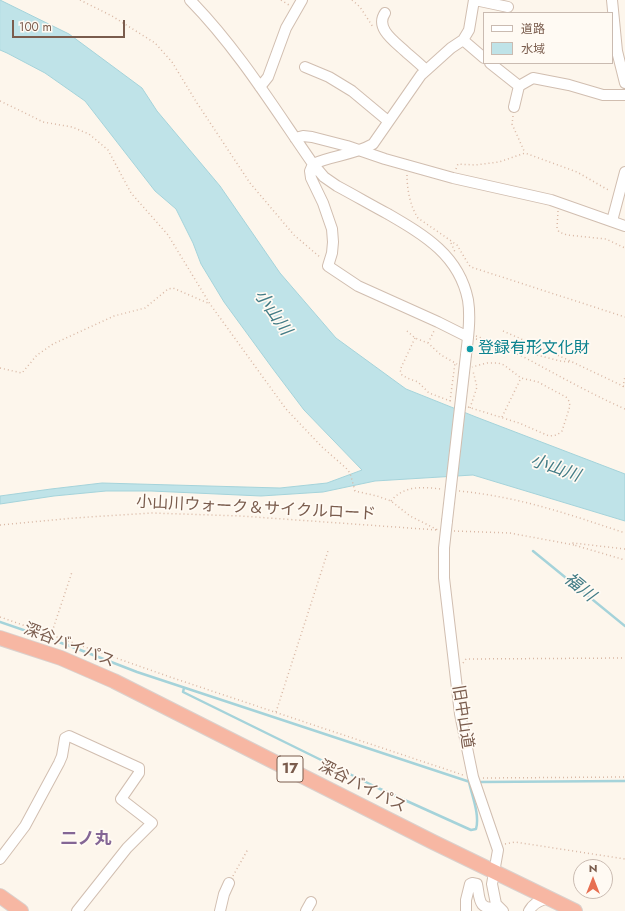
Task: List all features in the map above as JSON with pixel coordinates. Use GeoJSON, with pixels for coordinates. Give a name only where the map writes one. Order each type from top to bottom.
{"type":"FeatureCollection","features":[{"type":"Feature","properties":{"kind":"highway","name":"深谷バイパス"},"geometry":{"type":"LineString","coordinates":[[0,638],[61,658],[107,678],[494,872],[576,911]]}},
{"type":"Feature","properties":{"kind":"highway"},"geometry":{"type":"LineString","coordinates":[[0,896],[21,911]]}},
{"type":"Feature","properties":{"kind":"street","name":"旧中山道"},"geometry":{"type":"LineString","coordinates":[[190,0],[213,25],[260,87],[324,177],[337,186],[416,230],[437,246],[456,270],[463,285],[468,301],[468,335],[444,548],[444,590],[463,730],[473,777],[497,845],[498,855],[492,878],[495,901],[500,909]]}},
{"type":"Feature","properties":{"kind":"street"},"geometry":{"type":"LineString","coordinates":[[260,87],[268,77],[286,28],[302,0]]}},
{"type":"Feature","properties":{"kind":"street"},"geometry":{"type":"LineString","coordinates":[[468,335],[358,286],[328,266],[332,253],[332,229],[329,218],[311,178],[310,171],[314,164],[321,160],[361,150],[373,144],[426,70],[451,48],[464,40],[469,30],[474,0],[508,7]]}},
{"type":"Feature","properties":{"kind":"street"},"geometry":{"type":"LineString","coordinates":[[612,0],[617,51],[625,83]]}},
{"type":"Feature","properties":{"kind":"street"},"geometry":{"type":"LineString","coordinates":[[385,13],[382,18],[387,35],[426,70]]}},
{"type":"Feature","properties":{"kind":"street"},"geometry":{"type":"LineString","coordinates":[[464,40],[483,57]]}},
{"type":"Feature","properties":{"kind":"street"},"geometry":{"type":"LineString","coordinates":[[491,64],[519,86]]}},
{"type":"Feature","properties":{"kind":"street"},"geometry":{"type":"LineString","coordinates":[[305,67],[329,77],[352,91],[388,121]]}},
{"type":"Feature","properties":{"kind":"street"},"geometry":{"type":"LineString","coordinates":[[514,106],[519,86],[533,78],[569,85],[603,95],[625,95]]}},
{"type":"Feature","properties":{"kind":"street"},"geometry":{"type":"LineString","coordinates":[[295,138],[303,136],[312,137],[361,150],[385,159],[453,178],[522,193],[561,204],[625,226]]}},
{"type":"Feature","properties":{"kind":"street"},"geometry":{"type":"LineString","coordinates":[[612,221],[625,172]]}},
{"type":"Feature","properties":{"kind":"street"},"geometry":{"type":"LineString","coordinates":[[0,859],[25,826],[59,763],[62,756],[65,738],[69,736],[139,768],[139,773],[121,799],[152,823],[127,848],[77,911]]}},
{"type":"Feature","properties":{"kind":"street"},"geometry":{"type":"LineString","coordinates":[[220,911],[224,894],[229,883]]}},
{"type":"Feature","properties":{"kind":"street"},"geometry":{"type":"LineString","coordinates":[[466,910],[466,900],[470,884],[472,883],[477,884],[481,904],[486,908],[500,909]]}},
{"type":"Feature","properties":{"kind":"street"},"geometry":{"type":"LineString","coordinates":[[529,911],[536,903],[549,898]]}},
{"type":"Feature","properties":{"kind":"path"},"geometry":{"type":"LineString","coordinates":[[80,0],[112,16],[155,43],[172,62],[250,183],[294,235],[328,266]]}},
{"type":"Feature","properties":{"kind":"path"},"geometry":{"type":"LineString","coordinates":[[352,0],[360,7],[380,36],[387,35]]}},
{"type":"Feature","properties":{"kind":"path"},"geometry":{"type":"LineString","coordinates":[[0,101],[43,122],[72,127],[89,134],[108,150],[131,193],[168,236],[210,304],[286,409],[311,436],[350,473],[355,491],[391,500]]}},
{"type":"Feature","properties":{"kind":"path"},"geometry":{"type":"LineString","coordinates":[[514,106],[512,124],[525,153]]}},
{"type":"Feature","properties":{"kind":"path"},"geometry":{"type":"LineString","coordinates":[[453,178],[458,164],[475,165],[499,162],[525,153],[576,172],[603,188],[619,195]]}},
{"type":"Feature","properties":{"kind":"path"},"geometry":{"type":"LineString","coordinates":[[409,165],[407,183],[414,212],[418,218],[456,245],[471,267],[625,316]]}},
{"type":"Feature","properties":{"kind":"path"},"geometry":{"type":"LineString","coordinates":[[561,204],[558,211],[557,228],[559,232],[567,235],[606,239],[625,248]]}},
{"type":"Feature","properties":{"kind":"path"},"geometry":{"type":"LineString","coordinates":[[0,368],[22,373],[37,355],[53,344],[114,316],[145,308],[168,289],[172,288],[210,304]]}},
{"type":"Feature","properties":{"kind":"path"},"geometry":{"type":"LineString","coordinates":[[407,331],[415,338],[428,343],[441,355],[459,366]]}},
{"type":"Feature","properties":{"kind":"path"},"geometry":{"type":"LineString","coordinates":[[503,331],[624,387],[625,376]]}},
{"type":"Feature","properties":{"kind":"path"},"geometry":{"type":"LineString","coordinates":[[428,343],[432,333]]}},
{"type":"Feature","properties":{"kind":"path"},"geometry":{"type":"LineString","coordinates":[[468,335],[517,351],[560,361],[572,362]]}},
{"type":"Feature","properties":{"kind":"path"},"geometry":{"type":"LineString","coordinates":[[468,335],[513,351],[625,409]]}},
{"type":"Feature","properties":{"kind":"path"},"geometry":{"type":"LineString","coordinates":[[415,338],[400,372],[406,378],[418,382],[429,393],[455,403]]}},
{"type":"Feature","properties":{"kind":"path"},"geometry":{"type":"LineString","coordinates":[[450,401],[455,363]]}},
{"type":"Feature","properties":{"kind":"path"},"geometry":{"type":"LineString","coordinates":[[465,406],[519,423],[549,436],[557,435],[562,431],[570,406],[566,397],[544,385],[521,378],[508,367],[498,363],[487,363],[469,368]]}},
{"type":"Feature","properties":{"kind":"path"},"geometry":{"type":"LineString","coordinates":[[470,408],[477,387],[472,367]]}},
{"type":"Feature","properties":{"kind":"path"},"geometry":{"type":"LineString","coordinates":[[502,417],[521,378]]}},
{"type":"Feature","properties":{"kind":"path","name":"小山川ウォーク＆サイクルロード"},"geometry":{"type":"LineString","coordinates":[[0,525],[137,513],[191,514],[437,530],[410,516],[391,500],[397,494],[411,488],[418,487],[447,490]]}},
{"type":"Feature","properties":{"kind":"path"},"geometry":{"type":"LineString","coordinates":[[453,490],[476,492],[520,500],[556,510],[625,534]]}},
{"type":"Feature","properties":{"kind":"path"},"geometry":{"type":"LineString","coordinates":[[454,531],[510,533],[574,545],[625,560]]}},
{"type":"Feature","properties":{"kind":"path"},"geometry":{"type":"LineString","coordinates":[[574,545],[574,542],[625,549]]}},
{"type":"Feature","properties":{"kind":"path"},"geometry":{"type":"LineString","coordinates":[[276,712],[328,551]]}},
{"type":"Feature","properties":{"kind":"path"},"geometry":{"type":"LineString","coordinates":[[52,635],[72,572]]}},
{"type":"Feature","properties":{"kind":"path"},"geometry":{"type":"LineString","coordinates":[[0,617],[170,677],[462,775],[473,777],[625,777]]}},
{"type":"Feature","properties":{"kind":"path"},"geometry":{"type":"LineString","coordinates":[[463,663],[466,659],[625,658]]}},
{"type":"Feature","properties":{"kind":"path"},"geometry":{"type":"LineString","coordinates":[[497,845],[515,842],[625,859]]}},
{"type":"Feature","properties":{"kind":"path"},"geometry":{"type":"LineString","coordinates":[[229,883],[248,849]]}},
{"type":"Feature","properties":{"kind":"water","name":"小山川"},"geometry":{"type":"Polygon","coordinates":[[[0,0],[69,34],[142,88],[157,111],[220,186],[280,273],[336,338],[406,389],[625,474],[625,521],[473,475],[375,481],[323,492],[261,496],[151,491],[106,491],[54,496],[0,504],[0,496],[102,483],[280,488],[327,483],[362,470],[304,410],[273,369],[224,302],[201,264],[193,243],[176,209],[155,191],[85,101],[45,73],[0,50],[0,0]]]}},
{"type":"Feature","properties":{"kind":"waterway","name":"福川"},"geometry":{"type":"LineString","coordinates":[[533,551],[625,626]]}},
{"type":"Feature","properties":{"kind":"waterway"},"geometry":{"type":"LineString","coordinates":[[0,622],[70,646],[137,672],[470,782]]}},
{"type":"Feature","properties":{"kind":"waterway"},"geometry":{"type":"LineString","coordinates":[[184,688],[183,692],[378,788],[471,830],[476,829],[477,818],[469,782]]}},
{"type":"Feature","properties":{"kind":"waterway"},"geometry":{"type":"LineString","coordinates":[[481,782],[625,781]]}},
{"type":"Feature","properties":{"kind":"place","name":"登録有形文化財"},"geometry":{"type":"Point","coordinates":[470,349]}},
{"type":"Feature","properties":{"kind":"district","name":"二ノ丸"},"geometry":{"type":"Point","coordinates":[86,840]}}]}
